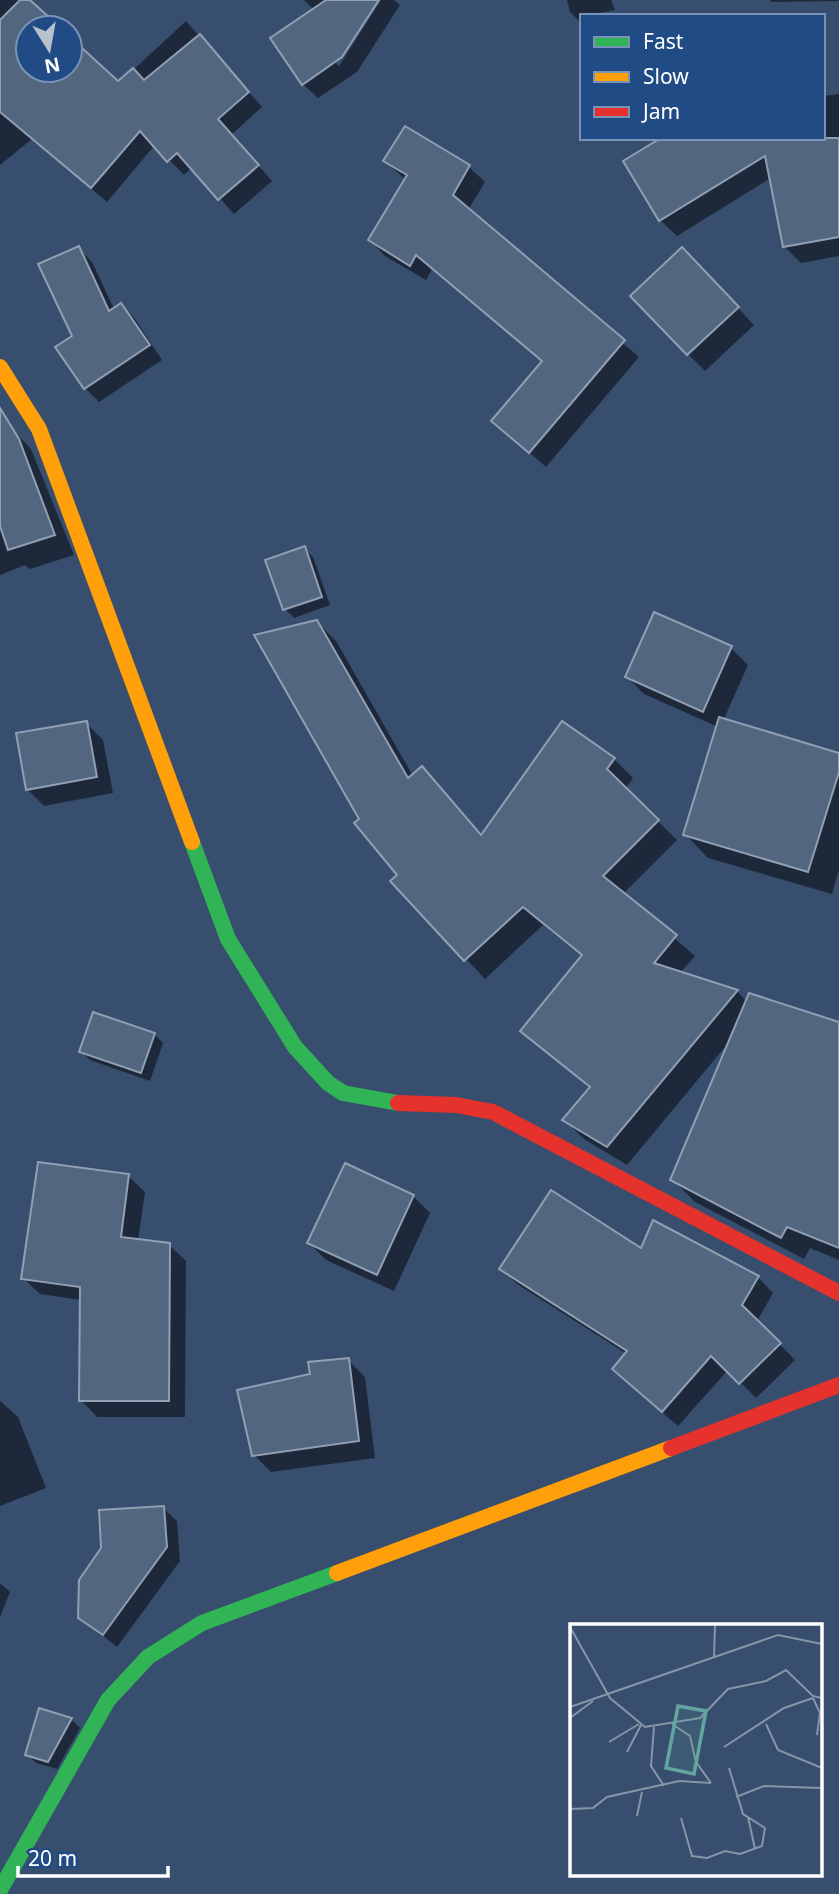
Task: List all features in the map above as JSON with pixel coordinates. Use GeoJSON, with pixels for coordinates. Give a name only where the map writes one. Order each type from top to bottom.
{"type":"FeatureCollection","features":[{"type":"Feature","properties":{"kind":"street"},"geometry":{"type":"LineString","coordinates":[[0,367],[39,429],[228,939],[260,999],[321,1076],[342,1093],[369,1099],[458,1105],[493,1112],[839,1293]]}},
{"type":"Feature","properties":{"kind":"street"},"geometry":{"type":"LineString","coordinates":[[0,1890],[108,1700],[148,1657],[202,1623],[839,1385]]}},
{"type":"Feature","properties":{"kind":"building"},"geometry":{"type":"Polygon","coordinates":[[[20,0],[30,0],[46,14],[14,14],[14,84],[84,84],[84,50],[118,81],[133,68],[144,80],[200,34],[249,92],[218,119],[259,165],[218,200],[177,153],[167,162],[140,131],[91,188],[0,112],[0,20],[20,0]]]}},
{"type":"Feature","properties":{"kind":"building"},"geometry":{"type":"Polygon","coordinates":[[[326,0],[379,0],[342,57],[302,85],[270,38],[326,0]]]}},
{"type":"Feature","properties":{"kind":"building"},"geometry":{"type":"Polygon","coordinates":[[[405,126],[470,165],[453,195],[625,340],[529,453],[491,421],[542,361],[416,255],[410,266],[368,240],[407,175],[383,161],[405,126]]]}},
{"type":"Feature","properties":{"kind":"building"},"geometry":{"type":"Polygon","coordinates":[[[839,138],[839,237],[783,247],[765,156],[659,221],[623,161],[658,140],[839,138]]]}},
{"type":"Feature","properties":{"kind":"building"},"geometry":{"type":"Polygon","coordinates":[[[79,246],[109,311],[121,303],[150,345],[84,389],[55,347],[72,336],[38,264],[79,246]]]}},
{"type":"Feature","properties":{"kind":"building"},"geometry":{"type":"Polygon","coordinates":[[[682,247],[739,307],[687,355],[630,296],[682,247]]]}},
{"type":"Feature","properties":{"kind":"building"},"geometry":{"type":"Polygon","coordinates":[[[0,408],[19,439],[55,535],[8,550],[0,526],[0,408]]]}},
{"type":"Feature","properties":{"kind":"building"},"geometry":{"type":"Polygon","coordinates":[[[305,546],[322,597],[283,610],[265,560],[305,546]]]}},
{"type":"Feature","properties":{"kind":"building"},"geometry":{"type":"Polygon","coordinates":[[[654,612],[732,646],[703,712],[625,677],[654,612]]]}},
{"type":"Feature","properties":{"kind":"building"},"geometry":{"type":"Polygon","coordinates":[[[317,620],[408,778],[422,766],[481,835],[562,721],[615,758],[607,769],[659,820],[603,876],[677,935],[654,963],[738,990],[607,1147],[562,1120],[590,1087],[520,1031],[582,955],[523,907],[464,961],[390,881],[397,875],[354,823],[359,819],[254,635],[317,620]]]}},
{"type":"Feature","properties":{"kind":"building"},"geometry":{"type":"Polygon","coordinates":[[[719,717],[839,753],[839,772],[808,872],[683,835],[719,717]]]}},
{"type":"Feature","properties":{"kind":"building"},"geometry":{"type":"Polygon","coordinates":[[[87,721],[97,777],[26,790],[16,733],[87,721]]]}},
{"type":"Feature","properties":{"kind":"building"},"geometry":{"type":"Polygon","coordinates":[[[749,993],[839,1022],[839,1248],[787,1227],[781,1238],[670,1180],[749,993]]]}},
{"type":"Feature","properties":{"kind":"building"},"geometry":{"type":"Polygon","coordinates":[[[93,1012],[155,1033],[141,1073],[79,1052],[93,1012]]]}},
{"type":"Feature","properties":{"kind":"building"},"geometry":{"type":"Polygon","coordinates":[[[38,1162],[129,1174],[121,1237],[170,1243],[169,1401],[79,1401],[80,1287],[21,1279],[38,1162]]]}},
{"type":"Feature","properties":{"kind":"building"},"geometry":{"type":"Polygon","coordinates":[[[345,1163],[414,1195],[377,1275],[307,1243],[345,1163]]]}},
{"type":"Feature","properties":{"kind":"building"},"geometry":{"type":"Polygon","coordinates":[[[551,1190],[641,1248],[653,1220],[759,1276],[742,1305],[781,1343],[739,1384],[711,1356],[662,1412],[612,1369],[627,1351],[499,1269],[551,1190]]]}},
{"type":"Feature","properties":{"kind":"building"},"geometry":{"type":"Polygon","coordinates":[[[349,1358],[359,1441],[252,1456],[237,1390],[310,1374],[308,1362],[349,1358]]]}},
{"type":"Feature","properties":{"kind":"building"},"geometry":{"type":"Polygon","coordinates":[[[164,1506],[167,1547],[103,1635],[78,1618],[79,1580],[101,1548],[99,1510],[164,1506]]]}},
{"type":"Feature","properties":{"kind":"building"},"geometry":{"type":"Polygon","coordinates":[[[39,1708],[72,1718],[48,1762],[25,1755],[39,1708]]]}},
{"type":"Feature","properties":{"kind":"traffic: fast"},"geometry":{"type":"LineString","coordinates":[[192,842],[228,939],[295,1047],[328,1083],[343,1093],[398,1103]]}},
{"type":"Feature","properties":{"kind":"traffic: fast"},"geometry":{"type":"LineString","coordinates":[[0,1890],[108,1700],[148,1657],[202,1623],[337,1573]]}},
{"type":"Feature","properties":{"kind":"traffic: slow"},"geometry":{"type":"LineString","coordinates":[[0,367],[39,429],[192,842]]}},
{"type":"Feature","properties":{"kind":"traffic: slow"},"geometry":{"type":"LineString","coordinates":[[337,1573],[671,1448]]}},
{"type":"Feature","properties":{"kind":"traffic: jam"},"geometry":{"type":"LineString","coordinates":[[398,1103],[456,1105],[493,1112],[839,1293]]}},
{"type":"Feature","properties":{"kind":"traffic: jam"},"geometry":{"type":"LineString","coordinates":[[671,1448],[839,1385]]}}]}
